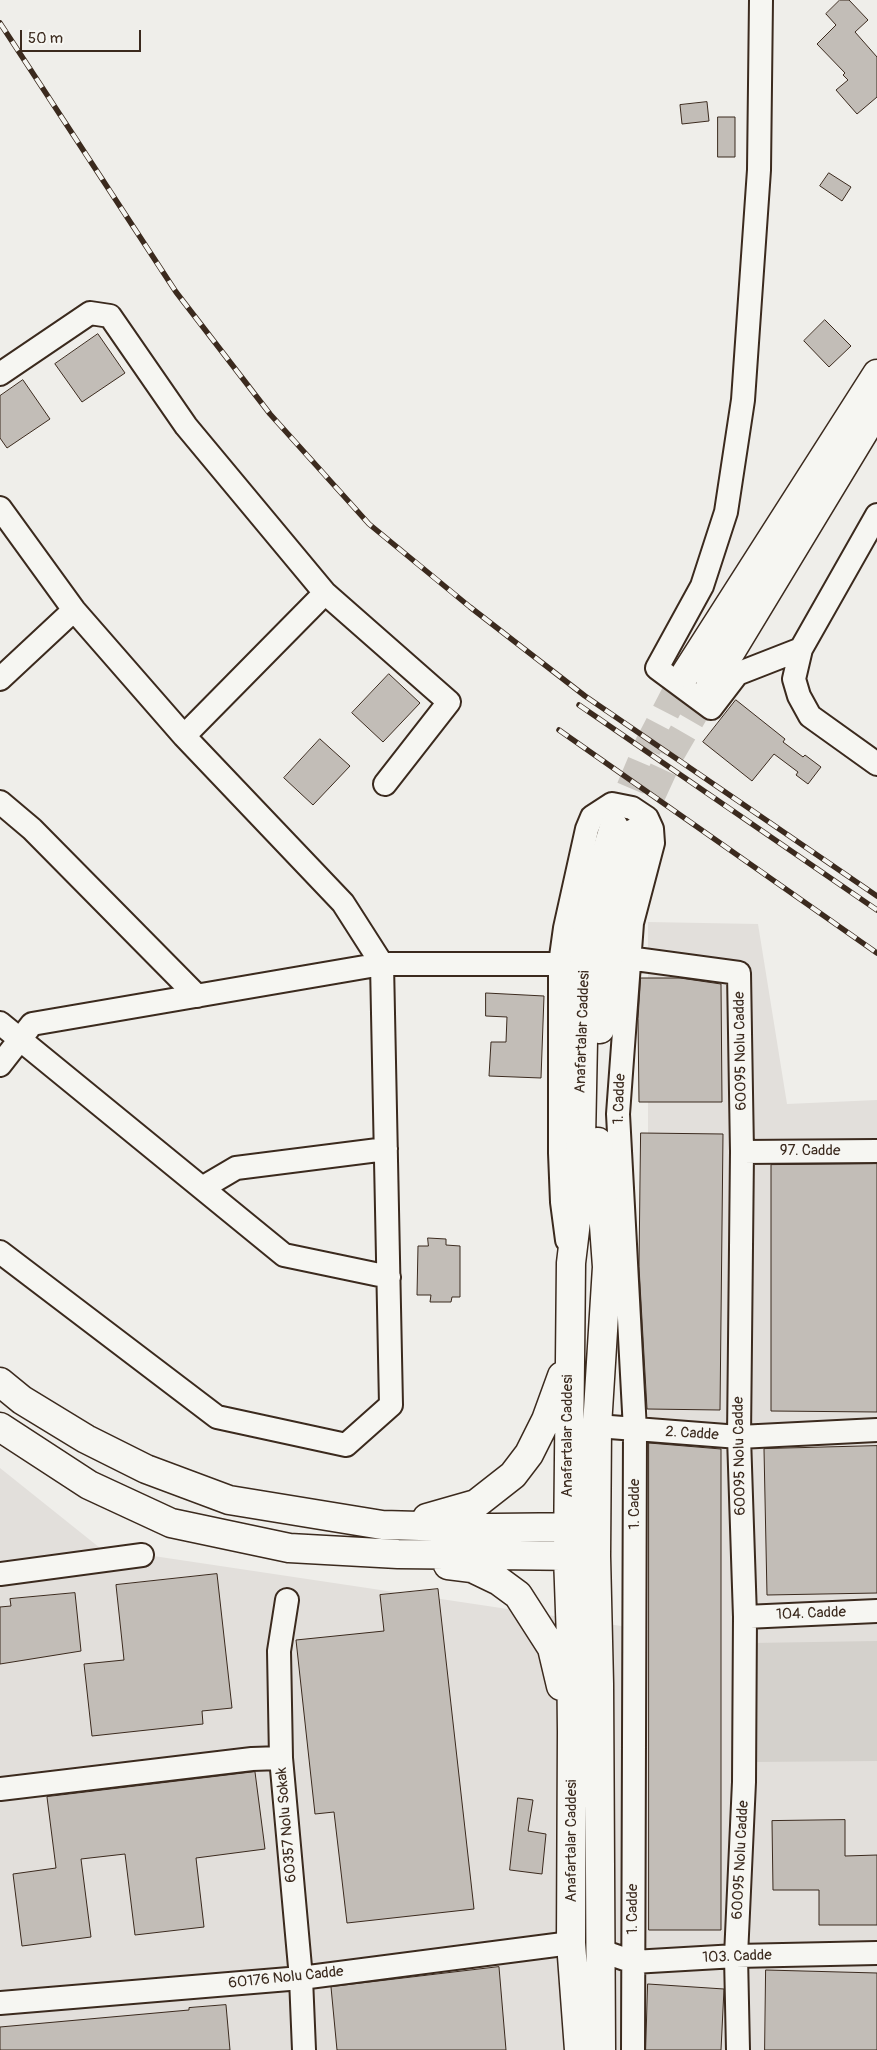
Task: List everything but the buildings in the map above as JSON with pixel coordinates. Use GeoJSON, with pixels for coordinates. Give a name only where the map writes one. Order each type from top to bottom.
{"type":"FeatureCollection","features":[{"type":"Feature","properties":{"kind":"main road"},"geometry":{"type":"LineString","coordinates":[[686,673],[877,374]]}},
{"type":"Feature","properties":{"kind":"main road"},"geometry":{"type":"LineString","coordinates":[[710,686],[877,410]]}},
{"type":"Feature","properties":{"kind":"main road","name":"Anafartalar Caddesi"},"geometry":{"type":"LineString","coordinates":[[578,2050],[572,1942],[572,1732],[568,1556],[571,1263],[580,1188],[585,942],[600,873],[624,830],[596,1070],[599,1179],[607,1267],[597,1426],[596,1556],[599,1684],[601,2050]]}},
{"type":"Feature","properties":{"kind":"main road"},"geometry":{"type":"LineString","coordinates":[[403,1526],[476,1504],[513,1475],[529,1454],[546,1420],[569,1356]]}},
{"type":"Feature","properties":{"kind":"main road"},"geometry":{"type":"LineString","coordinates":[[0,1382],[22,1400],[95,1443],[146,1469],[229,1500],[382,1525],[597,1528]]}},
{"type":"Feature","properties":{"kind":"main road"},"geometry":{"type":"LineString","coordinates":[[0,1427],[89,1485],[171,1523],[289,1548],[398,1554],[596,1556]]}},
{"type":"Feature","properties":{"kind":"main road"},"geometry":{"type":"LineString","coordinates":[[398,1554],[472,1568],[499,1581],[518,1595],[552,1648],[572,1732]]}},
{"type":"Feature","properties":{"kind":"street"},"geometry":{"type":"LineString","coordinates":[[761,0],[759,179],[743,400],[726,512],[702,586],[657,668],[711,708],[737,674],[801,649]]}},
{"type":"Feature","properties":{"kind":"street"},"geometry":{"type":"LineString","coordinates":[[0,374],[90,313],[110,316],[186,426],[325,593],[449,702],[385,784]]}},
{"type":"Feature","properties":{"kind":"street"},"geometry":{"type":"LineString","coordinates":[[0,508],[74,610],[184,736],[343,903],[382,964],[391,1405],[346,1446],[217,1418],[0,1252]]}},
{"type":"Feature","properties":{"kind":"street"},"geometry":{"type":"LineString","coordinates":[[877,515],[801,649],[794,679],[799,696],[810,716],[877,764]]}},
{"type":"Feature","properties":{"kind":"street"},"geometry":{"type":"LineString","coordinates":[[184,736],[325,593]]}},
{"type":"Feature","properties":{"kind":"street"},"geometry":{"type":"LineString","coordinates":[[0,679],[74,610]]}},
{"type":"Feature","properties":{"kind":"street"},"geometry":{"type":"LineString","coordinates":[[0,792],[32,829],[197,996]]}},
{"type":"Feature","properties":{"kind":"street"},"geometry":{"type":"LineString","coordinates":[[0,802],[32,829]]}},
{"type":"Feature","properties":{"kind":"street","name":"1. Cadde"},"geometry":{"type":"LineString","coordinates":[[571,1263],[562,1202],[560,1153],[560,964],[565,928],[587,829],[592,817],[612,804],[632,808],[647,818],[652,829],[653,843],[632,923],[618,1114],[635,1430],[633,2050]]}},
{"type":"Feature","properties":{"kind":"street","name":"60095 Nolu Cadde"},"geometry":{"type":"LineString","coordinates":[[628,958],[739,973],[742,1152],[739,1436],[745,1617],[744,1782],[736,1956],[738,2050]]}},
{"type":"Feature","properties":{"kind":"street"},"geometry":{"type":"LineString","coordinates":[[0,1065],[32,1024],[382,964],[560,964]]}},
{"type":"Feature","properties":{"kind":"street"},"geometry":{"type":"LineString","coordinates":[[0,1023],[284,1255],[389,1277]]}},
{"type":"Feature","properties":{"kind":"street"},"geometry":{"type":"LineString","coordinates":[[202,1188],[236,1168],[386,1149]]}},
{"type":"Feature","properties":{"kind":"street","name":"97. Cadde"},"geometry":{"type":"LineString","coordinates":[[742,1152],[877,1151]]}},
{"type":"Feature","properties":{"kind":"street","name":"2. Cadde"},"geometry":{"type":"LineString","coordinates":[[597,1426],[739,1436],[877,1430]]}},
{"type":"Feature","properties":{"kind":"street"},"geometry":{"type":"LineString","coordinates":[[0,1574],[142,1555]]}},
{"type":"Feature","properties":{"kind":"street","name":"60357 Nolu Sokak"},"geometry":{"type":"LineString","coordinates":[[287,1600],[279,1651],[281,1758],[301,1978],[304,2050]]}},
{"type":"Feature","properties":{"kind":"street","name":"104. Cadde"},"geometry":{"type":"LineString","coordinates":[[745,1617],[877,1611]]}},
{"type":"Feature","properties":{"kind":"street"},"geometry":{"type":"LineString","coordinates":[[0,1789],[252,1759],[281,1758]]}},
{"type":"Feature","properties":{"kind":"street","name":"60176 Nolu Cadde"},"geometry":{"type":"LineString","coordinates":[[0,2003],[301,1978],[572,1942]]}},
{"type":"Feature","properties":{"kind":"street","name":"103. Cadde"},"geometry":{"type":"LineString","coordinates":[[599,1950],[632,1962],[736,1956],[877,1953]]}},
{"type":"Feature","properties":{"kind":"shaded area"},"geometry":{"type":"Polygon","coordinates":[[[648,922],[758,924],[787,1104],[877,1100],[877,2050],[0,2050],[0,1468],[100,1548],[648,1630],[648,922]]]}},
{"type":"Feature","properties":{"kind":"shaded area"},"geometry":{"type":"Polygon","coordinates":[[[877,1641],[877,1761],[753,1762],[752,1643],[877,1641]]]}},
{"type":"Feature","properties":{"kind":"tunnel"},"geometry":{"type":"LineString","coordinates":[[614,827],[649,744],[686,673]]}},
{"type":"Feature","properties":{"kind":"tunnel"},"geometry":{"type":"LineString","coordinates":[[634,833],[670,755],[710,686]]}},
{"type":"Feature","properties":{"kind":"railway"},"geometry":{"type":"LineString","coordinates":[[0,23],[176,292],[270,414],[369,524],[470,607],[585,696],[877,896]]}},
{"type":"Feature","properties":{"kind":"railway"},"geometry":{"type":"LineString","coordinates":[[579,705],[877,910]]}},
{"type":"Feature","properties":{"kind":"railway"},"geometry":{"type":"LineString","coordinates":[[559,730],[877,953]]}}]}
